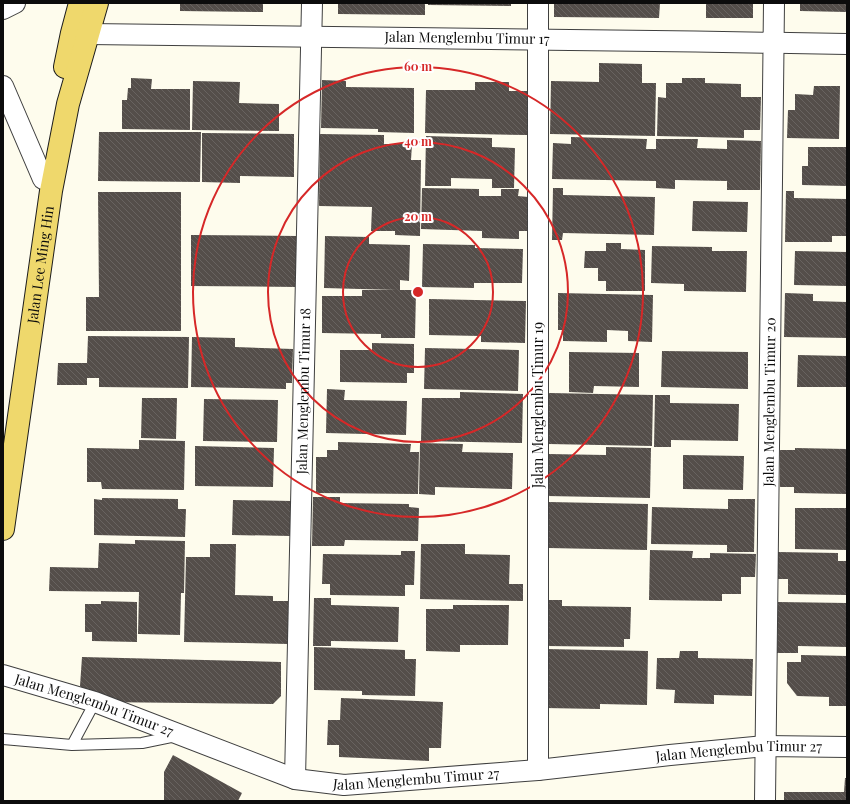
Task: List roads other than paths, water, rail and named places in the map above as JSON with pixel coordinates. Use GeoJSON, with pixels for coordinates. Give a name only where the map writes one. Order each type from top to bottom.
{"type":"FeatureCollection","features":[{"type":"Feature","properties":{"kind":"main road","name":"Jalan Lee Ming Hin"},"geometry":{"type":"LineString","coordinates":[[3,429],[16,332],[43,179],[72,33],[80,3]]}},
{"type":"Feature","properties":{"kind":"main road","name":"Jalan Lee Ming Hin"},"geometry":{"type":"LineString","coordinates":[[3,529],[51,191],[68,104],[97,3]]}},
{"type":"Feature","properties":{"kind":"street"},"geometry":{"type":"LineString","coordinates":[[3,9],[15,3]]}},
{"type":"Feature","properties":{"kind":"street","name":"Jalan Menglembu Timur 18"},"geometry":{"type":"LineString","coordinates":[[295,779],[312,3]]}},
{"type":"Feature","properties":{"kind":"street","name":"Jalan Menglembu Timur 19"},"geometry":{"type":"LineString","coordinates":[[538,3],[538,770]]}},
{"type":"Feature","properties":{"kind":"street","name":"Jalan Menglembu Timur 20"},"geometry":{"type":"LineString","coordinates":[[765,801],[774,3]]}},
{"type":"Feature","properties":{"kind":"street","name":"Jalan Menglembu Timur 17"},"geometry":{"type":"LineString","coordinates":[[88,34],[312,35],[537,40],[847,44]]}},
{"type":"Feature","properties":{"kind":"street"},"geometry":{"type":"LineString","coordinates":[[3,86],[43,179]]}},
{"type":"Feature","properties":{"kind":"street","name":"Jalan Menglembu Timur 27"},"geometry":{"type":"LineString","coordinates":[[3,675],[95,702],[295,779],[344,785],[538,770],[765,746],[847,747]]}},
{"type":"Feature","properties":{"kind":"lane"},"geometry":{"type":"LineString","coordinates":[[72,745],[95,702]]}},
{"type":"Feature","properties":{"kind":"lane"},"geometry":{"type":"LineString","coordinates":[[3,739],[72,745],[142,742],[181,735]]}}]}
